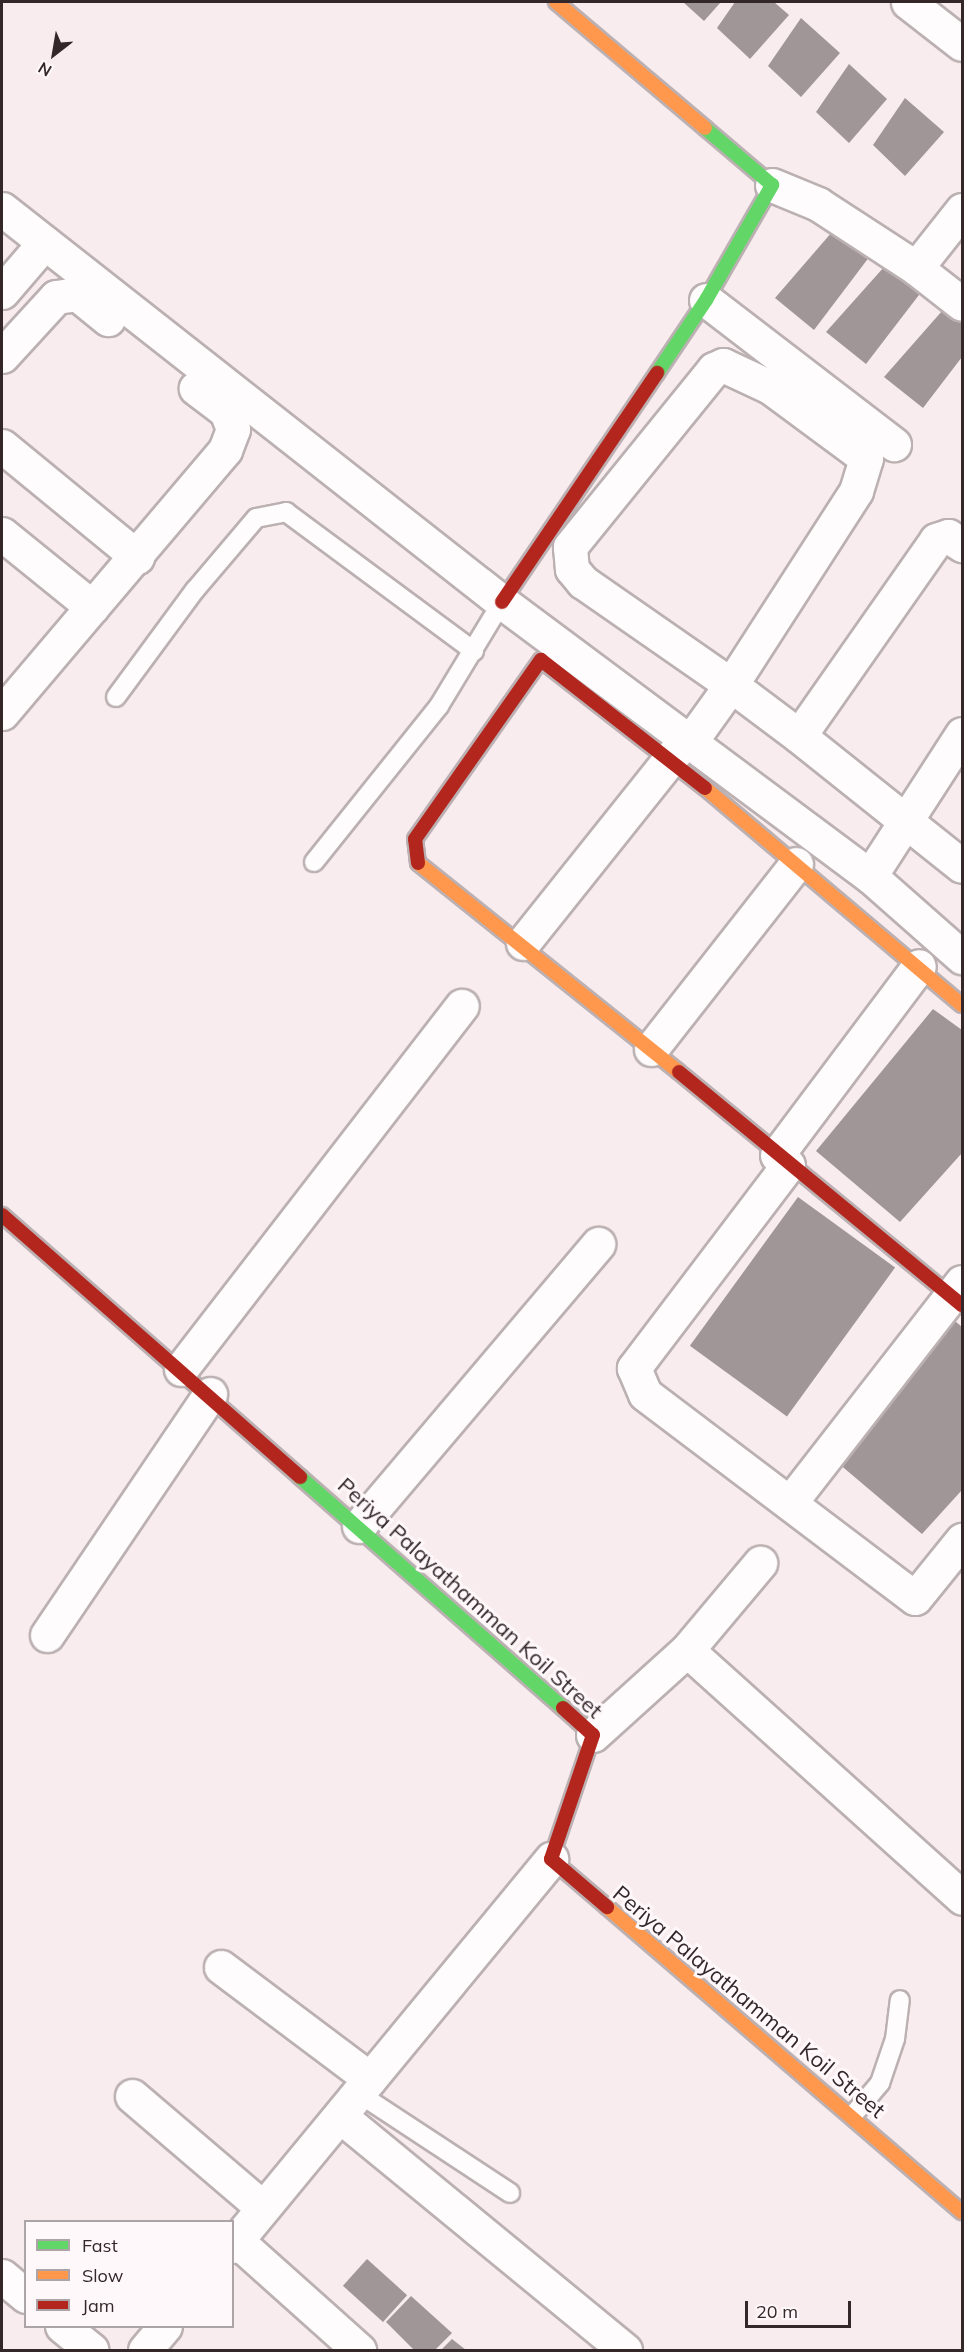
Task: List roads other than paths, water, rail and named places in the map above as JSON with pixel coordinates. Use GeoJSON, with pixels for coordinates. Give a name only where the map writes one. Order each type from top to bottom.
{"type":"FeatureCollection","features":[{"type":"Feature","properties":{"kind":"street"},"geometry":{"type":"LineString","coordinates":[[556,2],[772,185],[827,209],[916,268],[963,304]]}},
{"type":"Feature","properties":{"kind":"street"},"geometry":{"type":"LineString","coordinates":[[908,2],[963,44]]}},
{"type":"Feature","properties":{"kind":"street"},"geometry":{"type":"LineString","coordinates":[[502,602],[706,300],[772,185]]}},
{"type":"Feature","properties":{"kind":"street"},"geometry":{"type":"LineString","coordinates":[[2,209],[502,602],[682,747],[796,864],[963,1005]]}},
{"type":"Feature","properties":{"kind":"street"},"geometry":{"type":"LineString","coordinates":[[916,268],[963,210]]}},
{"type":"Feature","properties":{"kind":"street"},"geometry":{"type":"LineString","coordinates":[[2,292],[44,243]]}},
{"type":"Feature","properties":{"kind":"street"},"geometry":{"type":"LineString","coordinates":[[2,356],[56,297],[77,294],[226,411],[233,429],[225,450],[137,557],[2,712]]}},
{"type":"Feature","properties":{"kind":"street"},"geometry":{"type":"LineString","coordinates":[[706,300],[894,444]]}},
{"type":"Feature","properties":{"kind":"street"},"geometry":{"type":"LineString","coordinates":[[523,943],[731,686],[856,491],[866,458],[770,387],[723,365],[714,369],[570,548],[572,568],[583,582],[731,686],[799,736],[908,819],[963,866]]}},
{"type":"Feature","properties":{"kind":"street"},"geometry":{"type":"LineString","coordinates":[[2,446],[137,557]]}},
{"type":"Feature","properties":{"kind":"street"},"geometry":{"type":"LineString","coordinates":[[2,534],[92,607]]}},
{"type":"Feature","properties":{"kind":"street"},"geometry":{"type":"LineString","coordinates":[[799,736],[936,540],[948,536],[963,545]]}},
{"type":"Feature","properties":{"kind":"street"},"geometry":{"type":"LineString","coordinates":[[792,1500],[959,1294],[782,1160],[523,943],[418,865],[415,839],[541,660],[682,747],[870,876],[963,957]]}},
{"type":"Feature","properties":{"kind":"street"},"geometry":{"type":"LineString","coordinates":[[870,876],[963,735]]}},
{"type":"Feature","properties":{"kind":"street"},"geometry":{"type":"LineString","coordinates":[[651,1049],[796,864]]}},
{"type":"Feature","properties":{"kind":"street"},"geometry":{"type":"LineString","coordinates":[[919,966],[634,1368],[645,1394],[792,1500],[915,1598],[963,1540]]}},
{"type":"Feature","properties":{"kind":"street"},"geometry":{"type":"LineString","coordinates":[[181,1369],[462,1006]]}},
{"type":"Feature","properties":{"kind":"street","name":"Periya Palayathamman Koil Street"},"geometry":{"type":"LineString","coordinates":[[2,1215],[210,1394],[593,1735],[551,1859],[853,2115],[963,2212]]}},
{"type":"Feature","properties":{"kind":"street"},"geometry":{"type":"LineString","coordinates":[[359,1526],[598,1245]]}},
{"type":"Feature","properties":{"kind":"street"},"geometry":{"type":"LineString","coordinates":[[47,1635],[210,1394]]}},
{"type":"Feature","properties":{"kind":"street"},"geometry":{"type":"LineString","coordinates":[[593,1735],[687,1650],[760,1563]]}},
{"type":"Feature","properties":{"kind":"street"},"geometry":{"type":"LineString","coordinates":[[687,1650],[963,1898]]}},
{"type":"Feature","properties":{"kind":"street"},"geometry":{"type":"LineString","coordinates":[[359,2350],[235,2244],[551,1859]]}},
{"type":"Feature","properties":{"kind":"street"},"geometry":{"type":"LineString","coordinates":[[221,1967],[625,2350]]}},
{"type":"Feature","properties":{"kind":"street"},"geometry":{"type":"LineString","coordinates":[[132,2096],[263,2208]]}},
{"type":"Feature","properties":{"kind":"street"},"geometry":{"type":"LineString","coordinates":[[2,2276],[24,2294]]}},
{"type":"Feature","properties":{"kind":"street"},"geometry":{"type":"LineString","coordinates":[[64,2328],[92,2350]]}},
{"type":"Feature","properties":{"kind":"street"},"geometry":{"type":"LineString","coordinates":[[145,2350],[163,2328]]}},
{"type":"Feature","properties":{"kind":"lane"},"geometry":{"type":"LineString","coordinates":[[116,697],[195,590],[256,518],[286,512],[474,651]]}},
{"type":"Feature","properties":{"kind":"lane"},"geometry":{"type":"LineString","coordinates":[[314,862],[439,706],[502,602]]}},
{"type":"Feature","properties":{"kind":"lane"},"geometry":{"type":"LineString","coordinates":[[853,2115],[880,2083],[896,2039],[900,2001]]}},
{"type":"Feature","properties":{"kind":"lane"},"geometry":{"type":"LineString","coordinates":[[356,2096],[510,2193]]}}]}
